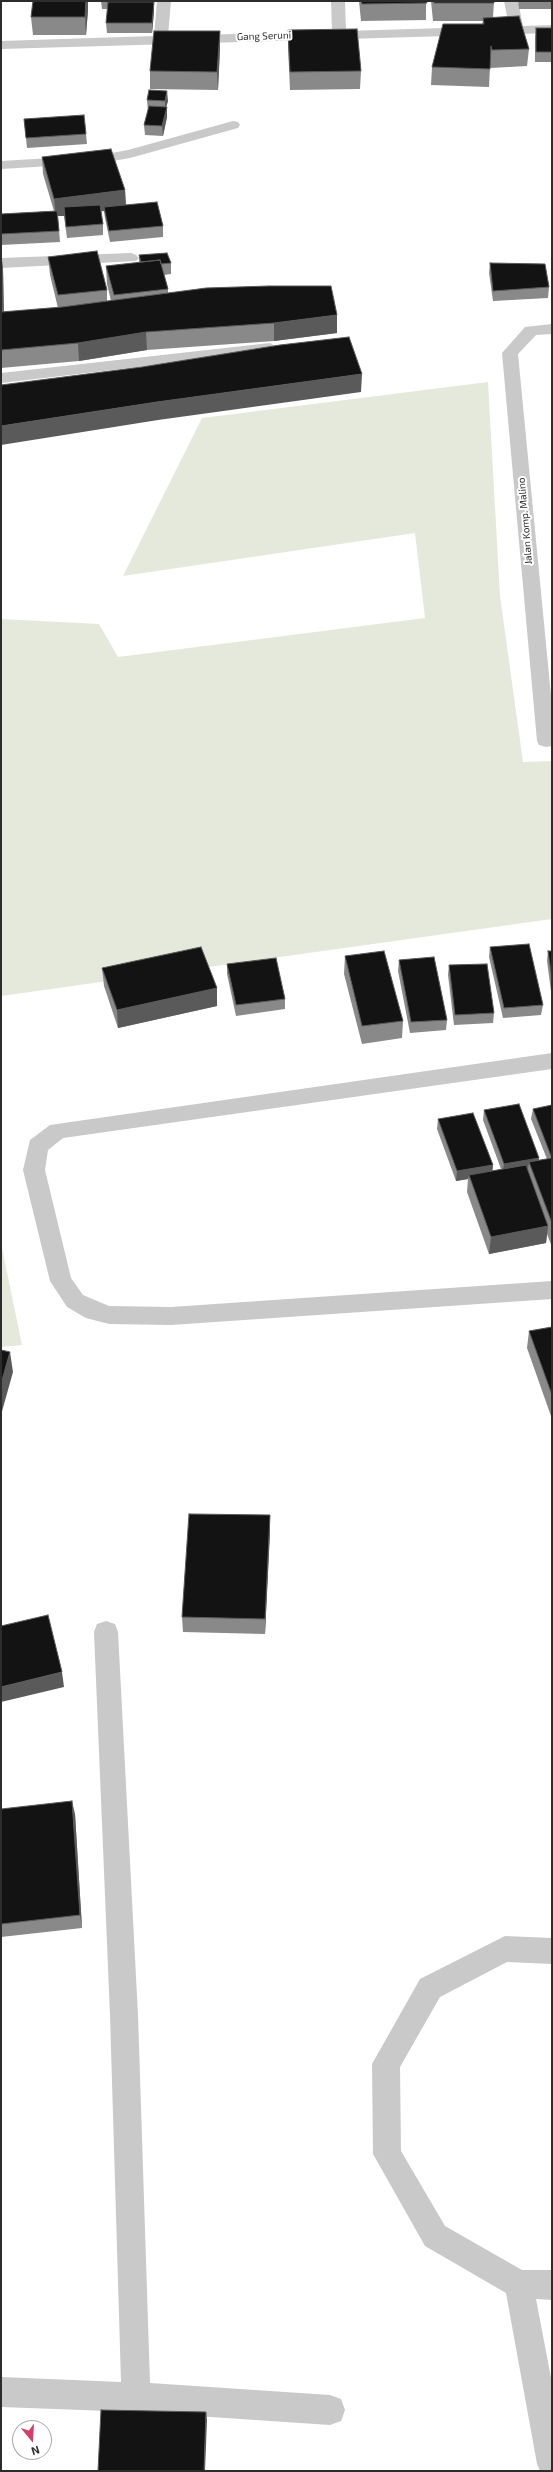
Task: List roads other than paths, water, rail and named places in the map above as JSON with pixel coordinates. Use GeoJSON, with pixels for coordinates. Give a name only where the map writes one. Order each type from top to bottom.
{"type":"FeatureCollection","features":[{"type":"Feature","properties":{"kind":"street"},"geometry":{"type":"LineString","coordinates":[[161,39],[164,1]]}},
{"type":"Feature","properties":{"kind":"street"},"geometry":{"type":"LineString","coordinates":[[338,1],[339,33]]}},
{"type":"Feature","properties":{"kind":"street"},"geometry":{"type":"LineString","coordinates":[[511,1],[517,30]]}},
{"type":"Feature","properties":{"kind":"street","name":"Gang Seruni"},"geometry":{"type":"LineString","coordinates":[[1,45],[339,33],[552,29]]}},
{"type":"Feature","properties":{"kind":"street"},"geometry":{"type":"LineString","coordinates":[[1,165],[101,159],[130,154],[233,125]]}},
{"type":"Feature","properties":{"kind":"street"},"geometry":{"type":"LineString","coordinates":[[1,263],[132,258]]}},
{"type":"Feature","properties":{"kind":"street","name":"Jalan Komp. Malino"},"geometry":{"type":"LineString","coordinates":[[546,741],[510,353],[530,330],[552,328]]}},
{"type":"Feature","properties":{"kind":"street"},"geometry":{"type":"LineString","coordinates":[[1,378],[273,348]]}},
{"type":"Feature","properties":{"kind":"street"},"geometry":{"type":"LineString","coordinates":[[552,1061],[58,1131],[46,1138],[38,1146],[34,1170],[61,1281],[75,1301],[94,1311],[109,1315],[171,1316],[552,1290]]}},
{"type":"Feature","properties":{"kind":"street"},"geometry":{"type":"LineString","coordinates":[[106,1632],[124,2015],[136,2397]]}},
{"type":"Feature","properties":{"kind":"street"},"geometry":{"type":"LineString","coordinates":[[552,1951],[505,1949],[430,1988],[386,2064],[387,2154],[435,2236],[519,2284],[552,2285]]}},
{"type":"Feature","properties":{"kind":"street"},"geometry":{"type":"LineString","coordinates":[[519,2284],[552,2464]]}},
{"type":"Feature","properties":{"kind":"street"},"geometry":{"type":"LineString","coordinates":[[1,2392],[136,2397],[330,2410]]}}]}
